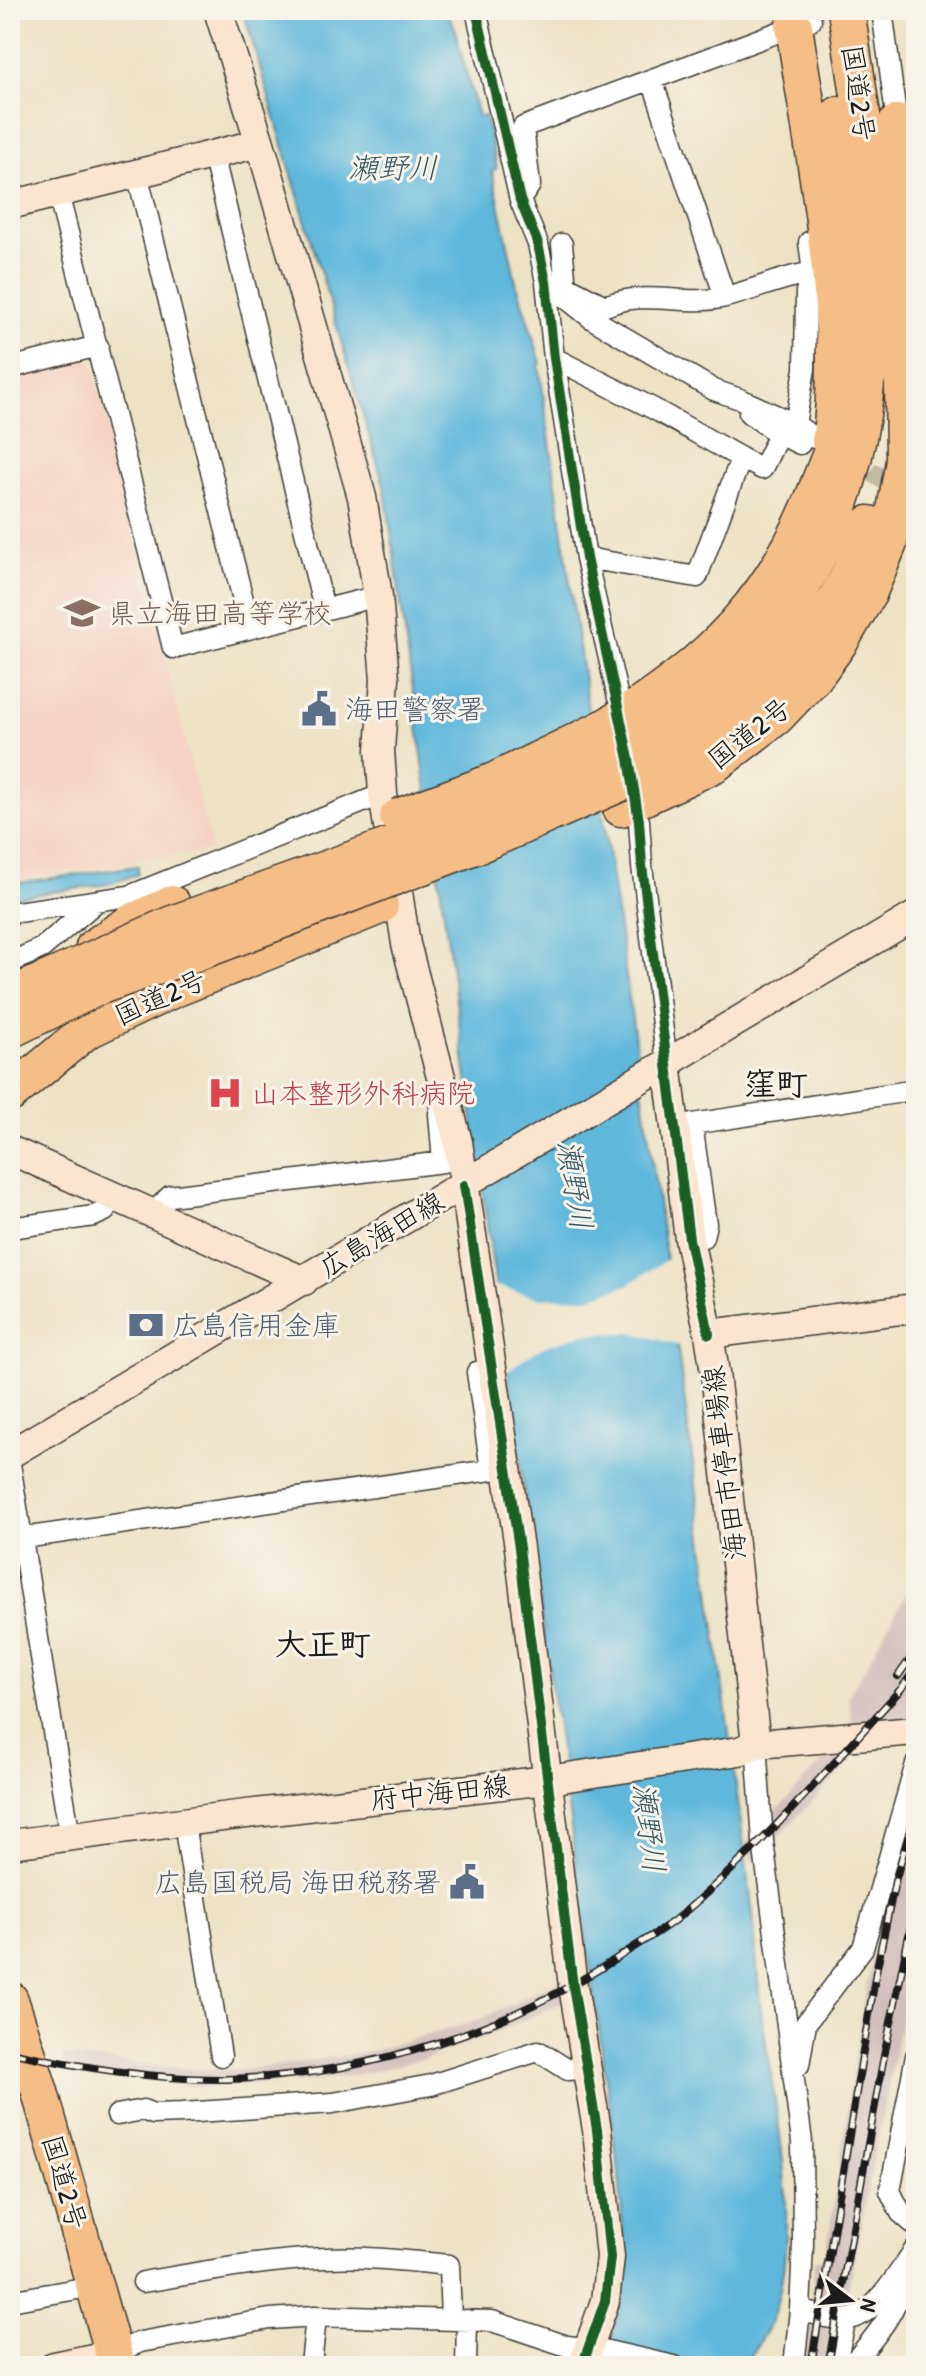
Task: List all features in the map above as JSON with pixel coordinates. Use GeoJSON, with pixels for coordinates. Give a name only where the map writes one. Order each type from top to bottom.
{"type":"FeatureCollection","features":[{"type":"Feature","properties":{"kind":"highway"},"geometry":{"type":"LineString","coordinates":[[10,982],[172,914],[457,822],[707,736],[776,678],[814,633],[842,589],[862,546],[843,479],[861,429],[870,313],[856,183],[816,17]]}},
{"type":"Feature","properties":{"kind":"highway","name":"国道2号"},"geometry":{"type":"LineString","coordinates":[[816,17],[904,305]]}},
{"type":"Feature","properties":{"kind":"highway"},"geometry":{"type":"LineString","coordinates":[[843,479],[884,446],[904,305],[897,123]]}},
{"type":"Feature","properties":{"kind":"highway","name":"国道2号"},"geometry":{"type":"LineString","coordinates":[[10,1094],[86,1031],[172,990],[505,857],[625,762],[649,701],[690,670],[747,612],[782,564],[806,520],[843,479]]}},
{"type":"Feature","properties":{"kind":"highway"},"geometry":{"type":"LineString","coordinates":[[10,1030],[100,986],[212,947],[480,844],[625,762]]}},
{"type":"Feature","properties":{"kind":"highway"},"geometry":{"type":"LineString","coordinates":[[10,996],[172,914]]}},
{"type":"Feature","properties":{"kind":"highway"},"geometry":{"type":"LineString","coordinates":[[10,1017],[71,962],[130,923],[172,914]]}},
{"type":"Feature","properties":{"kind":"highway","name":"国道2号"},"geometry":{"type":"LineString","coordinates":[[10,2000],[40,2092],[115,2360]]}},
{"type":"Feature","properties":{"kind":"street"},"geometry":{"type":"LineString","coordinates":[[23,1538],[491,1470],[492,1420],[474,1177],[446,1090],[406,944],[383,794],[380,750],[384,668],[378,596],[362,497],[260,143],[218,10]]}},
{"type":"Feature","properties":{"kind":"street"},"geometry":{"type":"LineString","coordinates":[[476,10],[520,200],[538,244],[550,286],[554,354],[647,905],[658,1068],[709,1334]]}},
{"type":"Feature","properties":{"kind":"street"},"geometry":{"type":"LineString","coordinates":[[882,10],[897,123],[906,132],[916,155]]}},
{"type":"Feature","properties":{"kind":"street"},"geometry":{"type":"LineString","coordinates":[[520,200],[530,185],[523,127],[816,17]]}},
{"type":"Feature","properties":{"kind":"street"},"geometry":{"type":"LineString","coordinates":[[816,17],[784,51],[812,265],[806,292],[805,369],[843,479]]}},
{"type":"Feature","properties":{"kind":"street"},"geometry":{"type":"LineString","coordinates":[[652,80],[725,297]]}},
{"type":"Feature","properties":{"kind":"street"},"geometry":{"type":"LineString","coordinates":[[10,205],[260,143]]}},
{"type":"Feature","properties":{"kind":"street"},"geometry":{"type":"LineString","coordinates":[[213,154],[324,609]]}},
{"type":"Feature","properties":{"kind":"street"},"geometry":{"type":"LineString","coordinates":[[137,173],[250,628]]}},
{"type":"Feature","properties":{"kind":"street"},"geometry":{"type":"LineString","coordinates":[[58,193],[173,648],[378,596]]}},
{"type":"Feature","properties":{"kind":"street"},"geometry":{"type":"LineString","coordinates":[[550,286],[565,277],[562,244]]}},
{"type":"Feature","properties":{"kind":"street"},"geometry":{"type":"LineString","coordinates":[[550,286],[605,306],[624,297],[717,299],[810,273]]}},
{"type":"Feature","properties":{"kind":"street"},"geometry":{"type":"LineString","coordinates":[[550,286],[591,318],[714,390],[734,397],[843,479]]}},
{"type":"Feature","properties":{"kind":"street"},"geometry":{"type":"LineString","coordinates":[[10,368],[98,346]]}},
{"type":"Feature","properties":{"kind":"street"},"geometry":{"type":"LineString","coordinates":[[554,354],[762,469],[765,462],[843,479]]}},
{"type":"Feature","properties":{"kind":"street"},"geometry":{"type":"LineString","coordinates":[[586,558],[697,577],[741,458]]}},
{"type":"Feature","properties":{"kind":"street"},"geometry":{"type":"LineString","coordinates":[[10,913],[129,896],[383,794]]}},
{"type":"Feature","properties":{"kind":"street"},"geometry":{"type":"LineString","coordinates":[[10,963],[42,948],[96,902]]}},
{"type":"Feature","properties":{"kind":"street","name":"広島海田線"},"geometry":{"type":"LineString","coordinates":[[10,1454],[916,915]]}},
{"type":"Feature","properties":{"kind":"street"},"geometry":{"type":"LineString","coordinates":[[153,1213],[170,1196],[443,1162],[439,1114],[446,1090]]}},
{"type":"Feature","properties":{"kind":"street"},"geometry":{"type":"LineString","coordinates":[[689,1239],[703,1237],[706,1224],[692,1124],[916,1090]]}},
{"type":"Feature","properties":{"kind":"street"},"geometry":{"type":"LineString","coordinates":[[10,1150],[304,1281]]}},
{"type":"Feature","properties":{"kind":"street"},"geometry":{"type":"LineString","coordinates":[[10,1228],[94,1216],[105,1211],[115,1198]]}},
{"type":"Feature","properties":{"kind":"street","name":"海田市停車場線"},"geometry":{"type":"LineString","coordinates":[[748,1747],[709,1334],[908,1309]]}},
{"type":"Feature","properties":{"kind":"street"},"geometry":{"type":"LineString","coordinates":[[477,1372],[492,1420],[519,1548],[555,1779],[573,1986],[597,2130],[610,2257],[605,2301],[591,2355]]}},
{"type":"Feature","properties":{"kind":"street"},"geometry":{"type":"LineString","coordinates":[[10,1464],[70,1837]]}},
{"type":"Feature","properties":{"kind":"street","name":"府中海田線"},"geometry":{"type":"LineString","coordinates":[[10,1844],[555,1779],[748,1747],[916,1731]]}},
{"type":"Feature","properties":{"kind":"street"},"geometry":{"type":"LineString","coordinates":[[748,1747],[802,2142],[805,2190],[800,2310],[794,2366]]}},
{"type":"Feature","properties":{"kind":"street"},"geometry":{"type":"LineString","coordinates":[[795,2087],[806,2023],[863,1948],[916,1764]]}},
{"type":"Feature","properties":{"kind":"street"},"geometry":{"type":"LineString","coordinates":[[184,1823],[221,2056]]}},
{"type":"Feature","properties":{"kind":"street"},"geometry":{"type":"LineString","coordinates":[[117,2115],[143,2110],[153,2114],[182,2113],[333,2103],[431,2085],[538,2051],[568,2070],[587,2068]]}},
{"type":"Feature","properties":{"kind":"street"},"geometry":{"type":"LineString","coordinates":[[916,2056],[890,2191],[901,2213],[916,2226]]}},
{"type":"Feature","properties":{"kind":"street"},"geometry":{"type":"LineString","coordinates":[[835,2366],[844,2325],[863,2315],[916,2248]]}},
{"type":"Feature","properties":{"kind":"street"},"geometry":{"type":"LineString","coordinates":[[143,2282],[263,2262],[326,2258],[375,2258],[449,2265],[466,2366]]}},
{"type":"Feature","properties":{"kind":"street"},"geometry":{"type":"LineString","coordinates":[[850,2366],[872,2341],[900,2292],[899,2271]]}},
{"type":"Feature","properties":{"kind":"street"},"geometry":{"type":"LineString","coordinates":[[10,2301],[94,2286]]}},
{"type":"Feature","properties":{"kind":"street"},"geometry":{"type":"LineString","coordinates":[[800,2310],[844,2325],[874,2325],[887,2317]]}},
{"type":"Feature","properties":{"kind":"street"},"geometry":{"type":"LineString","coordinates":[[54,2366],[115,2360],[140,2342],[270,2319],[316,2316],[492,2321],[591,2355],[674,2366]]}},
{"type":"Feature","properties":{"kind":"street"},"geometry":{"type":"LineString","coordinates":[[311,2366],[316,2316]]}},
{"type":"Feature","properties":{"kind":"shaded area","name":"県立海田高等学校"},"geometry":{"type":"Polygon","coordinates":[[[90,356],[212,850],[10,880],[10,376],[90,356]]]}},
{"type":"Feature","properties":{"kind":"shaded area"},"geometry":{"type":"Polygon","coordinates":[[[916,1577],[916,1717],[887,1719],[842,1771],[752,1863],[747,1841],[831,1753],[852,1722],[848,1697],[916,1577]]]}},
{"type":"Feature","properties":{"kind":"shaded area"},"geometry":{"type":"Polygon","coordinates":[[[916,1780],[916,1945],[833,2366],[804,2366],[815,2261],[826,2255],[865,1994],[885,1894],[916,1780]]]}},
{"type":"Feature","properties":{"kind":"shaded area"},"geometry":{"type":"Polygon","coordinates":[[[585,1969],[587,1990],[540,2013],[426,2058],[374,2071],[312,2082],[197,2086],[65,2072],[63,2056],[198,2070],[254,2069],[369,2052],[476,2021],[585,1969]]]}},
{"type":"Feature","properties":{"kind":"water","name":"瀬野川"},"geometry":{"type":"Polygon","coordinates":[[[243,10],[446,10],[454,26],[478,116],[485,116],[497,168],[492,171],[516,282],[541,363],[661,1223],[753,1914],[760,2004],[783,2165],[786,2241],[782,2278],[774,2313],[745,2366],[603,2366],[618,2312],[625,2258],[619,2173],[385,489],[243,10]]]}},
{"type":"Feature","properties":{"kind":"water"},"geometry":{"type":"Polygon","coordinates":[[[138,866],[138,874],[109,884],[10,898],[10,884],[138,866]]]}},
{"type":"Feature","properties":{"kind":"pier"},"geometry":{"type":"Polygon","coordinates":[[[669,1258],[681,1346],[635,1333],[583,1334],[546,1346],[505,1373],[493,1285],[539,1298],[590,1297],[628,1285],[669,1258]]]}},
{"type":"Feature","properties":{"kind":"tunnel"},"geometry":{"type":"LineString","coordinates":[[845,456],[916,499]]}},
{"type":"Feature","properties":{"kind":"railway"},"geometry":{"type":"LineString","coordinates":[[898,1676],[916,1651]]}},
{"type":"Feature","properties":{"kind":"railway"},"geometry":{"type":"LineString","coordinates":[[10,2052],[117,2072],[172,2077],[226,2079],[280,2076],[386,2058],[489,2024],[538,2003],[585,1977],[681,1915],[740,1862],[795,1806],[901,1689],[916,1668]]}},
{"type":"Feature","properties":{"kind":"railway"},"geometry":{"type":"LineString","coordinates":[[811,2366],[876,1972],[895,1881],[916,1810]]}},
{"type":"Feature","properties":{"kind":"railway"},"geometry":{"type":"LineString","coordinates":[[828,2366],[883,2061],[916,1901]]}},
{"type":"Feature","properties":{"kind":"cycle path"},"geometry":{"type":"LineString","coordinates":[[476,10],[520,200],[538,244],[546,282],[554,358],[586,558],[629,759],[639,821],[689,1239],[709,1334]]}},
{"type":"Feature","properties":{"kind":"cycle path"},"geometry":{"type":"LineString","coordinates":[[464,1185],[519,1548],[573,1986],[597,2130],[610,2257],[605,2301],[582,2366]]}},
{"type":"Feature","properties":{"kind":"place","name":"県立海田高等学校"},"geometry":{"type":"Point","coordinates":[82,613]}},
{"type":"Feature","properties":{"kind":"place","name":"海田警察署"},"geometry":{"type":"Point","coordinates":[319,709]}},
{"type":"Feature","properties":{"kind":"place","name":"山本整形外科病院"},"geometry":{"type":"Point","coordinates":[225,1093]}},
{"type":"Feature","properties":{"kind":"place","name":"広島信用金庫"},"geometry":{"type":"Point","coordinates":[146,1325]}},
{"type":"Feature","properties":{"kind":"place","name":"広島国税局 海田税務署"},"geometry":{"type":"Point","coordinates":[467,1882]}},
{"type":"Feature","properties":{"kind":"district","name":"窪町"},"geometry":{"type":"Point","coordinates":[776,1084]}},
{"type":"Feature","properties":{"kind":"district","name":"大正町"},"geometry":{"type":"Point","coordinates":[323,1644]}}]}
